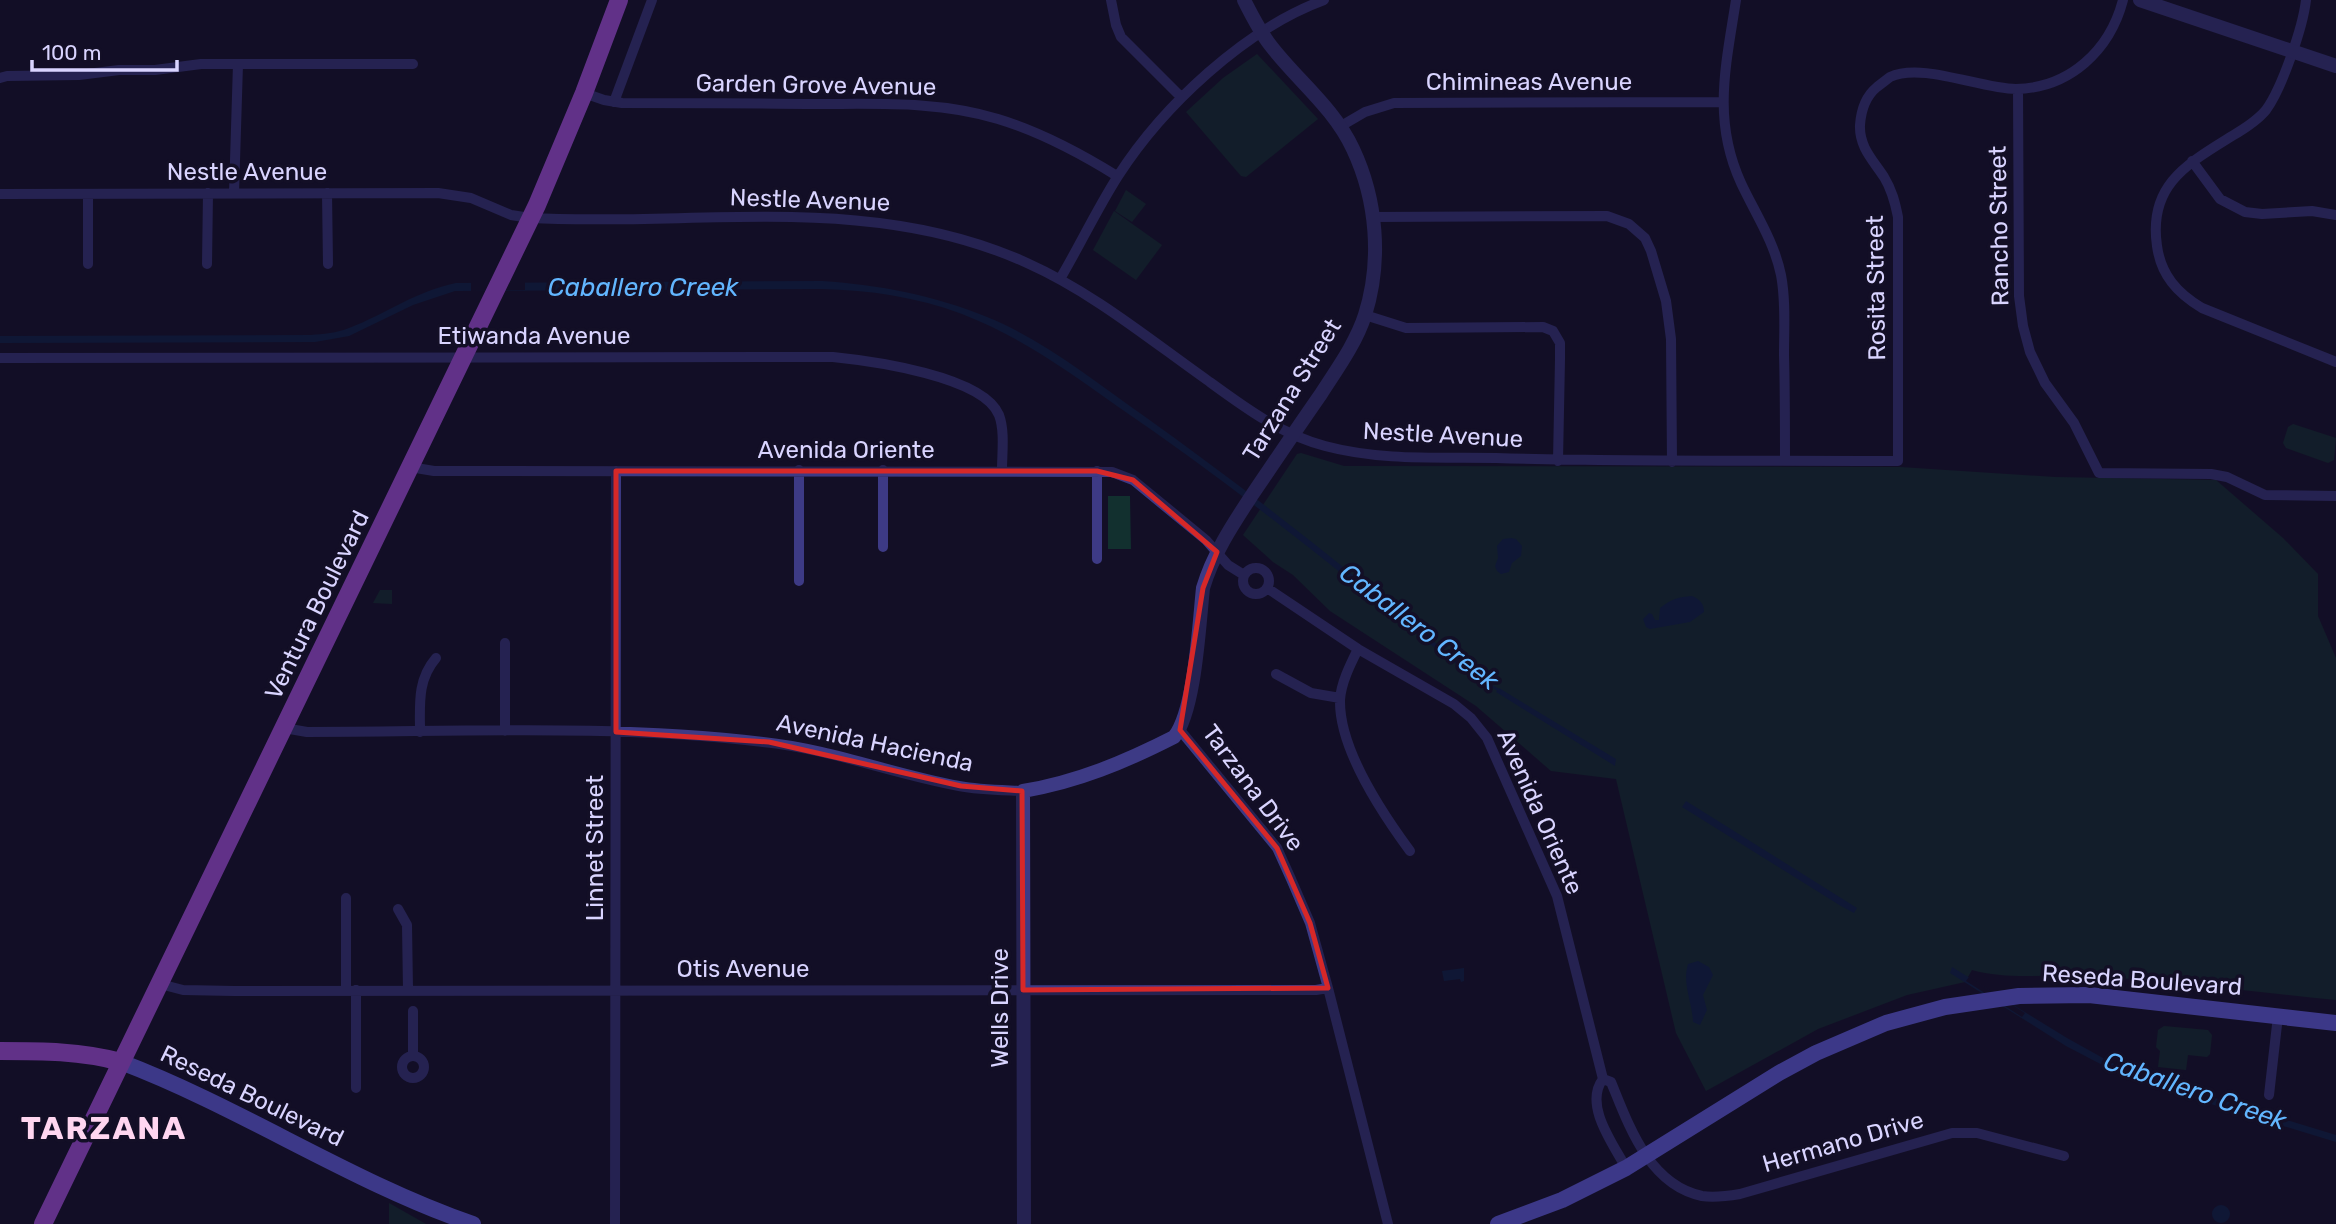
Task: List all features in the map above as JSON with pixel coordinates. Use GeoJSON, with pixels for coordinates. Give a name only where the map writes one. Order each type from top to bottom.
{"type":"FeatureCollection","features":[{"type":"Feature","properties":{"kind":"main road","name":"Ventura Boulevard"},"geometry":{"type":"LineString","coordinates":[[43,1224],[556,163],[619,0]]}},
{"type":"Feature","properties":{"kind":"main road","name":"Reseda Boulevard"},"geometry":{"type":"LineString","coordinates":[[1498,1224],[1562,1200],[1626,1168],[1816,1053],[1886,1023],[1945,1007],[1997,998],[2089,995],[2336,1023]]}},
{"type":"Feature","properties":{"kind":"main road","name":"Reseda Boulevard"},"geometry":{"type":"LineString","coordinates":[[0,1051],[71,1052],[121,1062],[465,1223]]}},
{"type":"Feature","properties":{"kind":"street"},"geometry":{"type":"LineString","coordinates":[[614,102],[652,0]]}},
{"type":"Feature","properties":{"kind":"street"},"geometry":{"type":"LineString","coordinates":[[1111,0],[1121,37],[1181,97]]}},
{"type":"Feature","properties":{"kind":"street","name":"Tarzana Street"},"geometry":{"type":"LineString","coordinates":[[1244,0],[1261,33],[1340,126],[1354,151],[1373,217],[1374,261],[1365,315],[1340,364],[1246,505]]}},
{"type":"Feature","properties":{"kind":"street"},"geometry":{"type":"LineString","coordinates":[[1060,279],[1118,176],[1148,133],[1181,97],[1261,33],[1304,7],[1324,0]]}},
{"type":"Feature","properties":{"kind":"street"},"geometry":{"type":"LineString","coordinates":[[1737,0],[1722,102],[1728,150],[1770,239],[1781,276],[1785,461]]}},
{"type":"Feature","properties":{"kind":"street","name":"Rosita Street"},"geometry":{"type":"LineString","coordinates":[[1898,461],[1898,217],[1894,197],[1863,144],[1860,127],[1862,108],[1873,91],[1890,77],[1914,72],[2018,89],[2062,78],[2085,65],[2106,42],[2118,19],[2123,0]]}},
{"type":"Feature","properties":{"kind":"street"},"geometry":{"type":"LineString","coordinates":[[2140,0],[2336,66]]}},
{"type":"Feature","properties":{"kind":"street"},"geometry":{"type":"LineString","coordinates":[[2306,0],[2276,94],[2264,112],[2246,128],[2192,161],[2173,177],[2164,190],[2157,212],[2157,243],[2167,278],[2183,296],[2202,308],[2336,362]]}},
{"type":"Feature","properties":{"kind":"street"},"geometry":{"type":"LineString","coordinates":[[0,78],[155,70],[201,64],[413,64]]}},
{"type":"Feature","properties":{"kind":"street"},"geometry":{"type":"LineString","coordinates":[[234,193],[238,64]]}},
{"type":"Feature","properties":{"kind":"street","name":"Rancho Street"},"geometry":{"type":"LineString","coordinates":[[2018,89],[2019,296],[2022,326],[2030,352],[2045,383],[2074,423],[2096,470],[2103,474],[2211,474],[2227,477],[2265,495],[2336,496]]}},
{"type":"Feature","properties":{"kind":"street","name":"Garden Grove Avenue"},"geometry":{"type":"LineString","coordinates":[[584,93],[614,102],[904,104],[954,108],[997,118],[1034,131],[1074,150],[1118,176]]}},
{"type":"Feature","properties":{"kind":"street","name":"Chimineas Avenue"},"geometry":{"type":"LineString","coordinates":[[1340,126],[1365,112],[1394,103],[1722,102]]}},
{"type":"Feature","properties":{"kind":"street"},"geometry":{"type":"LineString","coordinates":[[2192,161],[2220,199],[2245,212],[2262,214],[2312,211],[2336,215]]}},
{"type":"Feature","properties":{"kind":"street"},"geometry":{"type":"LineString","coordinates":[[207,264],[208,193]]}},
{"type":"Feature","properties":{"kind":"street"},"geometry":{"type":"LineString","coordinates":[[327,193],[328,264]]}},
{"type":"Feature","properties":{"kind":"street","name":"Nestle Avenue"},"geometry":{"type":"LineString","coordinates":[[0,194],[453,195],[487,203],[511,215],[530,218],[858,219],[904,225],[1000,251],[1060,279],[1092,298],[1254,415],[1293,436],[1342,450],[1387,457],[1558,461],[1898,461]]}},
{"type":"Feature","properties":{"kind":"street"},"geometry":{"type":"LineString","coordinates":[[88,194],[88,264]]}},
{"type":"Feature","properties":{"kind":"street"},"geometry":{"type":"LineString","coordinates":[[1373,217],[1607,216],[1629,224],[1645,238],[1666,301],[1671,339],[1672,462]]}},
{"type":"Feature","properties":{"kind":"street"},"geometry":{"type":"LineString","coordinates":[[1365,315],[1406,328],[1543,327],[1553,331],[1560,343],[1558,461]]}},
{"type":"Feature","properties":{"kind":"street","name":"Etiwanda Avenue"},"geometry":{"type":"LineString","coordinates":[[0,358],[834,357],[873,361],[925,373],[972,390],[991,403],[1001,425],[1002,470]]}},
{"type":"Feature","properties":{"kind":"street","name":"Avenida Oriente"},"geometry":{"type":"LineString","coordinates":[[410,467],[434,471],[1112,471],[1133,480],[1206,540],[1228,565],[1244,575]]}},
{"type":"Feature","properties":{"kind":"street"},"geometry":{"type":"LineString","coordinates":[[799,470],[799,581]]}},
{"type":"Feature","properties":{"kind":"street"},"geometry":{"type":"LineString","coordinates":[[883,470],[883,547]]}},
{"type":"Feature","properties":{"kind":"street","name":"Linnet Street"},"geometry":{"type":"LineString","coordinates":[[615,1224],[616,471]]}},
{"type":"Feature","properties":{"kind":"street"},"geometry":{"type":"LineString","coordinates":[[1097,471],[1097,559]]}},
{"type":"Feature","properties":{"kind":"street","name":"Tarzana Drive"},"geometry":{"type":"LineString","coordinates":[[1246,505],[1217,552],[1203,588],[1190,698],[1180,730],[1277,848],[1310,923],[1388,1224]]}},
{"type":"Feature","properties":{"kind":"street"},"geometry":{"type":"LineString","coordinates":[[799,550],[811,550]]}},
{"type":"Feature","properties":{"kind":"street","name":"Avenida Oriente"},"geometry":{"type":"LineString","coordinates":[[1254,568],[1262,570],[1268,576],[1266,588],[1261,593],[1250,592],[1244,587],[1244,575],[1254,568]]}},
{"type":"Feature","properties":{"kind":"street","name":"Avenida Oriente"},"geometry":{"type":"LineString","coordinates":[[1266,588],[1358,649],[1454,704],[1487,738],[1557,896],[1603,1079],[1597,1108],[1626,1168]]}},
{"type":"Feature","properties":{"kind":"street"},"geometry":{"type":"LineString","coordinates":[[505,643],[505,731]]}},
{"type":"Feature","properties":{"kind":"street"},"geometry":{"type":"LineString","coordinates":[[1358,649],[1343,685],[1340,698],[1341,722],[1348,743],[1381,811],[1410,851]]}},
{"type":"Feature","properties":{"kind":"street"},"geometry":{"type":"LineString","coordinates":[[420,732],[421,690],[425,674],[436,658]]}},
{"type":"Feature","properties":{"kind":"street"},"geometry":{"type":"LineString","coordinates":[[1276,674],[1311,693],[1340,698]]}},
{"type":"Feature","properties":{"kind":"street","name":"Avenida Hacienda"},"geometry":{"type":"LineString","coordinates":[[284,728],[307,732],[673,733],[769,742],[835,754],[961,786],[1023,791],[1078,779],[1110,768],[1174,737],[1180,730]]}},
{"type":"Feature","properties":{"kind":"street","name":"Wells Drive"},"geometry":{"type":"LineString","coordinates":[[1023,791],[1024,1224]]}},
{"type":"Feature","properties":{"kind":"street"},"geometry":{"type":"LineString","coordinates":[[346,898],[356,1088]]}},
{"type":"Feature","properties":{"kind":"street"},"geometry":{"type":"LineString","coordinates":[[398,909],[407,925],[408,990]]}},
{"type":"Feature","properties":{"kind":"street","name":"Otis Avenue"},"geometry":{"type":"LineString","coordinates":[[160,984],[183,990],[1328,988]]}},
{"type":"Feature","properties":{"kind":"street"},"geometry":{"type":"LineString","coordinates":[[413,1011],[413,1056]]}},
{"type":"Feature","properties":{"kind":"street"},"geometry":{"type":"LineString","coordinates":[[2269,1095],[2277,1016]]}},
{"type":"Feature","properties":{"kind":"street","name":"Avenida Oriente"},"geometry":{"type":"LineString","coordinates":[[1603,1079],[1611,1082],[1646,1156]]}},
{"type":"Feature","properties":{"kind":"street","name":"Hermano Drive"},"geometry":{"type":"LineString","coordinates":[[1646,1156],[1659,1172],[1682,1189],[1702,1196],[1719,1197],[1740,1194],[1952,1133],[1977,1133],[2064,1156]]}},
{"type":"Feature","properties":{"kind":"highlighted area"},"geometry":{"type":"Polygon","coordinates":[[[616,471],[1097,471],[1133,480],[1217,552],[1203,588],[1180,730],[1277,848],[1310,923],[1328,988],[1023,990],[1022,791],[961,786],[769,742],[616,732],[616,471]]]}},
{"type":"Feature","properties":{"kind":"green space"},"geometry":{"type":"Polygon","coordinates":[[[1257,54],[1318,119],[1246,177],[1241,176],[1186,112],[1223,78],[1257,54]]]}},
{"type":"Feature","properties":{"kind":"green space"},"geometry":{"type":"Polygon","coordinates":[[[1126,190],[1146,204],[1132,222],[1115,211],[1126,190]]]}},
{"type":"Feature","properties":{"kind":"green space"},"geometry":{"type":"Polygon","coordinates":[[[1114,211],[1162,245],[1136,280],[1093,250],[1114,211]]]}},
{"type":"Feature","properties":{"kind":"green space"},"geometry":{"type":"Polygon","coordinates":[[[2293,424],[2336,438],[2334,460],[2328,463],[2286,448],[2283,443],[2288,427],[2293,424]]]}},
{"type":"Feature","properties":{"kind":"green space"},"geometry":{"type":"Polygon","coordinates":[[[1297,454],[1344,466],[1900,467],[2055,477],[2216,480],[2283,538],[2318,574],[2318,616],[2336,658],[2336,1000],[2125,978],[2002,975],[1972,970],[1965,982],[1907,995],[1818,1029],[1706,1091],[1676,1033],[1616,779],[1551,771],[1476,706],[1330,611],[1293,575],[1273,562],[1243,535],[1297,454]]]}},
{"type":"Feature","properties":{"kind":"green space"},"geometry":{"type":"Polygon","coordinates":[[[1108,496],[1130,496],[1131,549],[1108,549],[1108,496]]]}},
{"type":"Feature","properties":{"kind":"green space"},"geometry":{"type":"Polygon","coordinates":[[[380,590],[392,590],[392,604],[373,603],[380,590]]]}},
{"type":"Feature","properties":{"kind":"green space"},"geometry":{"type":"Polygon","coordinates":[[[2164,1026],[2208,1030],[2212,1035],[2210,1054],[2207,1057],[2188,1055],[2186,1070],[2158,1067],[2158,1030],[2164,1026]]]}},
{"type":"Feature","properties":{"kind":"green space"},"geometry":{"type":"Polygon","coordinates":[[[389,1203],[426,1224],[389,1224],[389,1203]]]}},
{"type":"Feature","properties":{"kind":"water"},"geometry":{"type":"Polygon","coordinates":[[[822,281],[885,288],[926,297],[987,317],[1029,337],[1087,375],[1222,473],[1337,562],[1450,655],[1485,678],[1482,682],[1450,660],[1240,495],[1061,367],[983,323],[945,308],[910,299],[822,289],[455,291],[413,305],[349,336],[315,342],[0,343],[0,336],[325,334],[349,328],[428,291],[456,283],[822,281]]]}},
{"type":"Feature","properties":{"kind":"water"},"geometry":{"type":"Polygon","coordinates":[[[1503,539],[1516,539],[1522,546],[1521,556],[1512,563],[1509,572],[1501,574],[1495,566],[1498,558],[1497,546],[1503,539]]]}},
{"type":"Feature","properties":{"kind":"water"},"geometry":{"type":"Polygon","coordinates":[[[1692,596],[1701,602],[1704,612],[1690,622],[1650,629],[1646,627],[1643,619],[1649,613],[1655,620],[1659,620],[1660,608],[1664,605],[1675,599],[1692,596]]]}},
{"type":"Feature","properties":{"kind":"water"},"geometry":{"type":"Polygon","coordinates":[[[1499,688],[1616,759],[1615,766],[1496,692],[1499,688]]]}},
{"type":"Feature","properties":{"kind":"water"},"geometry":{"type":"Polygon","coordinates":[[[1686,801],[1857,908],[1854,913],[1682,807],[1686,801]]]}},
{"type":"Feature","properties":{"kind":"water"},"geometry":{"type":"Polygon","coordinates":[[[1698,961],[1709,967],[1713,975],[1703,995],[1707,1010],[1700,1025],[1693,1022],[1686,979],[1688,964],[1698,961]]]}},
{"type":"Feature","properties":{"kind":"water"},"geometry":{"type":"Polygon","coordinates":[[[1952,967],[2112,1063],[2146,1077],[2336,1135],[2336,1142],[2217,1106],[2112,1070],[2066,1046],[1950,973],[1952,967]]]}},
{"type":"Feature","properties":{"kind":"water"},"geometry":{"type":"Polygon","coordinates":[[[1464,968],[1464,981],[1444,981],[1442,971],[1464,968]]]}},
{"type":"Feature","properties":{"kind":"water"},"geometry":{"type":"Polygon","coordinates":[[[2221,1205],[2227,1208],[2230,1214],[2227,1220],[2221,1223],[2215,1220],[2212,1214],[2215,1208],[2221,1205]]]}},
{"type":"Feature","properties":{"kind":"pier"},"geometry":{"type":"Polygon","coordinates":[[[471,282],[525,282],[525,290],[471,291],[471,282]]]}},
{"type":"Feature","properties":{"kind":"pier"},"geometry":{"type":"Polygon","coordinates":[[[1969,977],[2025,1013],[2022,1017],[1966,981],[1969,977]]]}},
{"type":"Feature","properties":{"kind":"waterway","name":"Caballero Creek"},"geometry":{"type":"LineString","coordinates":[[1482,680],[1500,691]]}},
{"type":"Feature","properties":{"kind":"district","name":"TARZANA"},"geometry":{"type":"Point","coordinates":[104,1128]}}]}
